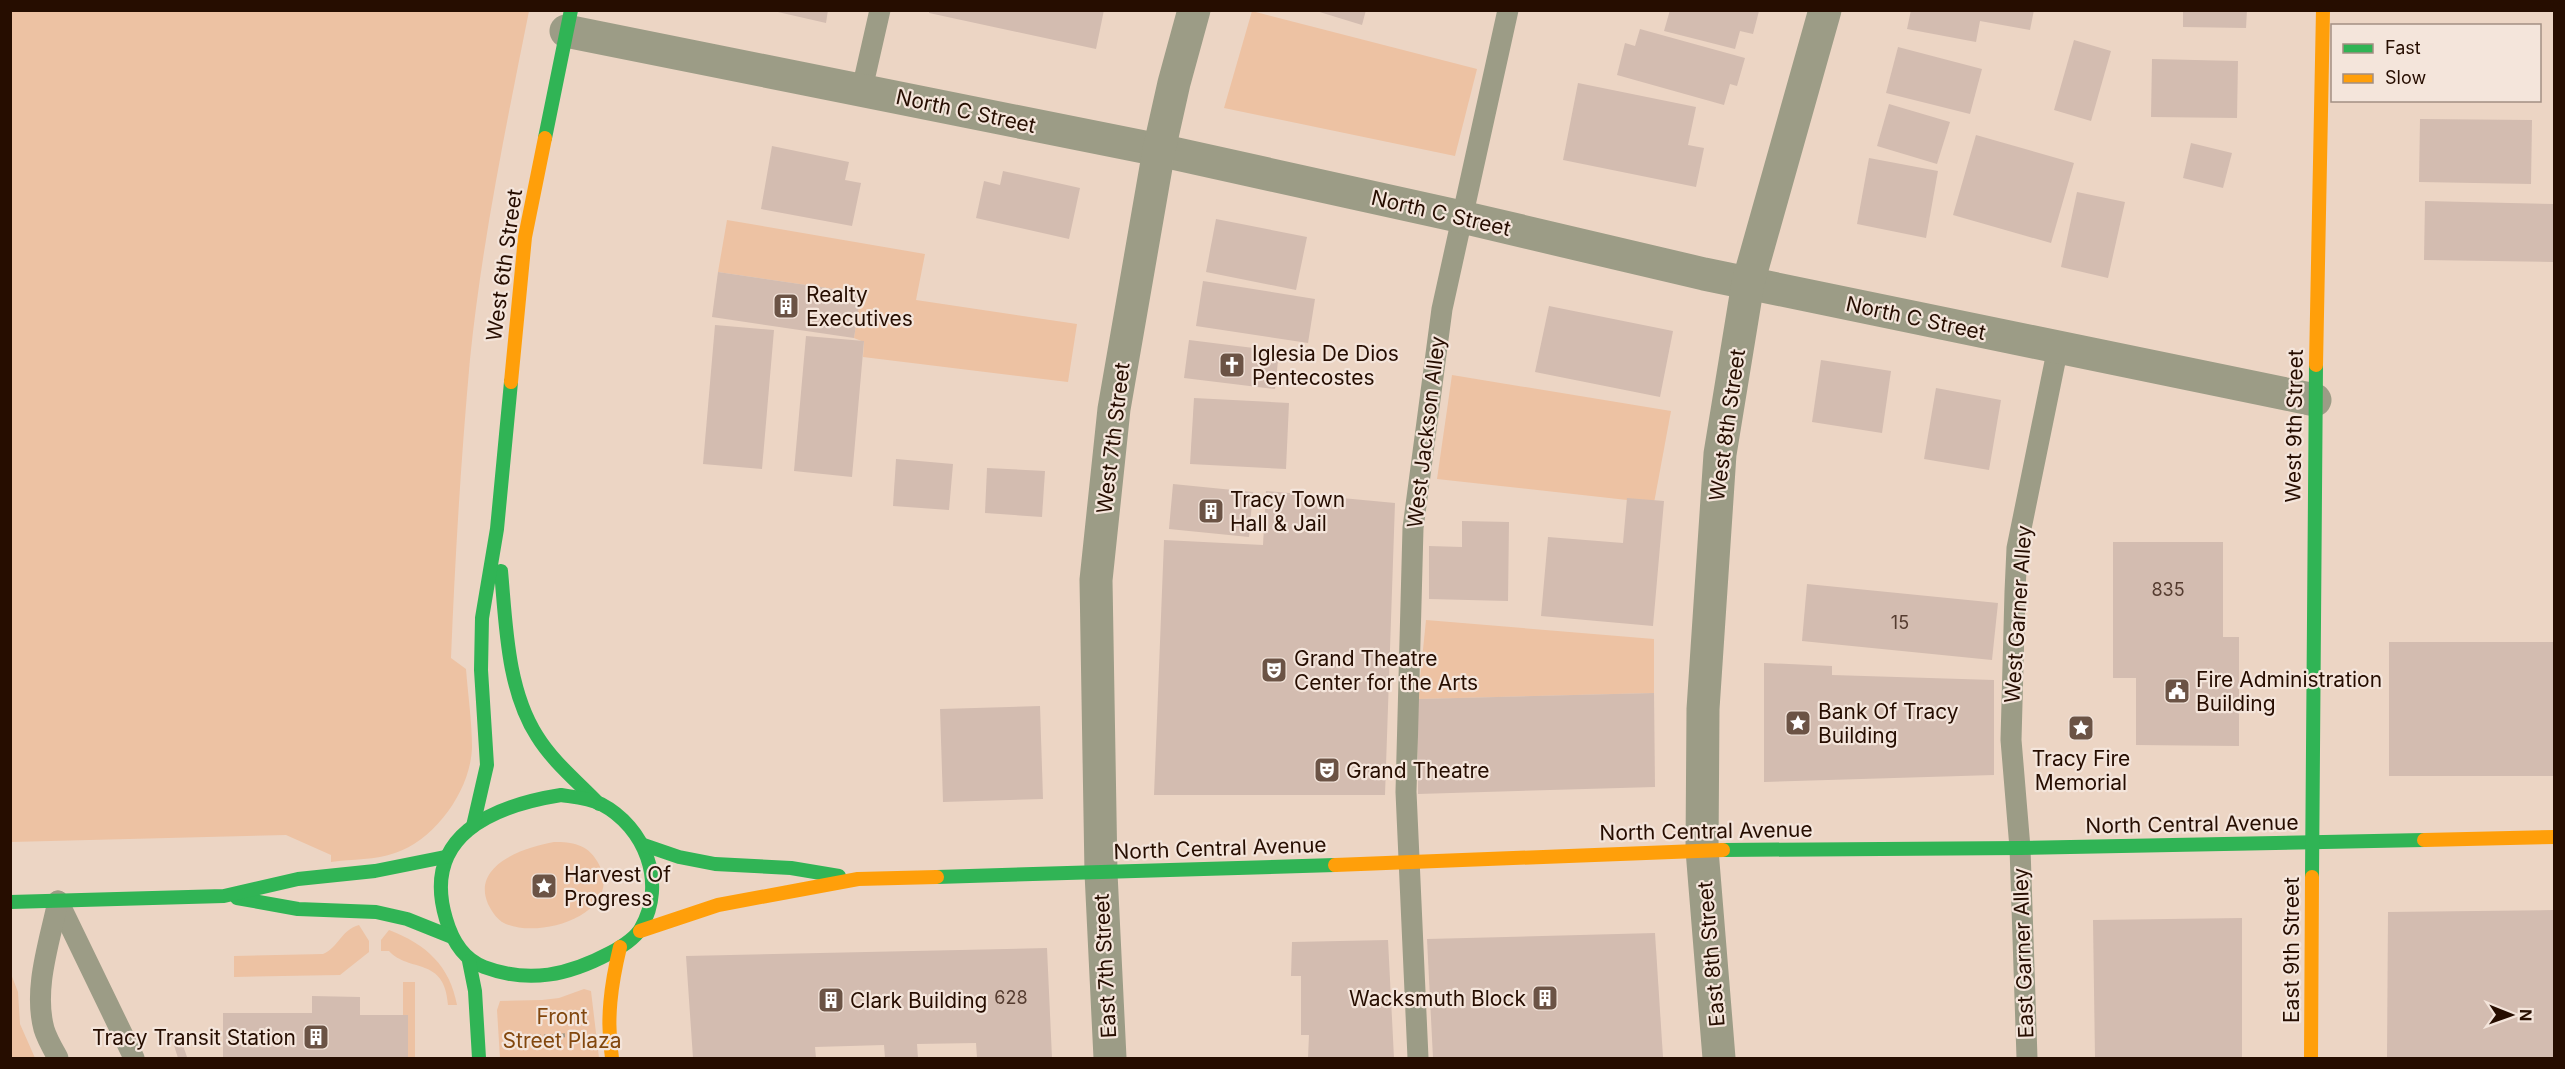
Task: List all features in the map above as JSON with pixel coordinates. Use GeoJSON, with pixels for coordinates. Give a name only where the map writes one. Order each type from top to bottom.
{"type":"FeatureCollection","features":[{"type":"Feature","properties":{"kind":"street","name":"West 7th Street"},"geometry":{"type":"LineString","coordinates":[[1101,873],[1096,580],[1114,409],[1159,150],[1194,10]]}},
{"type":"Feature","properties":{"kind":"street","name":"West 8th Street"},"geometry":{"type":"LineString","coordinates":[[1702,850],[1703,709],[1720,454],[1748,283],[1825,10]]}},
{"type":"Feature","properties":{"kind":"street","name":"West 9th Street"},"geometry":{"type":"LineString","coordinates":[[2312,843],[2315,400],[2323,10]]}},
{"type":"Feature","properties":{"kind":"street","name":"North C Street"},"geometry":{"type":"LineString","coordinates":[[568,21],[862,89],[1159,150],[1748,283],[2315,400]]}},
{"type":"Feature","properties":{"kind":"street","name":"West 6th Street"},"geometry":{"type":"LineString","coordinates":[[473,826],[487,765],[481,670],[482,618],[497,529],[525,237],[568,21]]}},
{"type":"Feature","properties":{"kind":"street","name":"West 6th Street"},"geometry":{"type":"LineString","coordinates":[[497,529],[514,675],[531,725],[547,749],[599,804]]}},
{"type":"Feature","properties":{"kind":"street"},"geometry":{"type":"LineString","coordinates":[[469,961],[494,972],[538,978],[552,977],[583,966],[620,947],[640,931],[653,899],[653,873],[644,845],[625,821],[599,804],[561,795],[538,797],[513,804],[473,826],[445,857],[437,881],[441,913],[452,937],[469,961],[475,991],[479,1059]]}},
{"type":"Feature","properties":{"kind":"street","name":"North Central Avenue"},"geometry":{"type":"LineString","coordinates":[[640,931],[718,905],[858,879],[1101,873],[1702,850],[2019,848],[2554,837]]}},
{"type":"Feature","properties":{"kind":"street","name":"East 9th Street"},"geometry":{"type":"LineString","coordinates":[[2311,1059],[2312,843]]}},
{"type":"Feature","properties":{"kind":"street","name":"North Central Avenue"},"geometry":{"type":"LineString","coordinates":[[644,845],[679,857],[716,864],[791,868],[858,879]]}},
{"type":"Feature","properties":{"kind":"street","name":"East 8th Street"},"geometry":{"type":"LineString","coordinates":[[1702,850],[1719,1059]]}},
{"type":"Feature","properties":{"kind":"street"},"geometry":{"type":"LineString","coordinates":[[10,902],[224,896],[298,879],[375,871],[445,857]]}},
{"type":"Feature","properties":{"kind":"street","name":"East 7th Street"},"geometry":{"type":"LineString","coordinates":[[1101,873],[1110,1059]]}},
{"type":"Feature","properties":{"kind":"street"},"geometry":{"type":"LineString","coordinates":[[224,896],[298,909],[376,912],[407,919],[452,937]]}},
{"type":"Feature","properties":{"kind":"street"},"geometry":{"type":"LineString","coordinates":[[612,1059],[607,1009],[620,947]]}},
{"type":"Feature","properties":{"kind":"lane"},"geometry":{"type":"LineString","coordinates":[[862,89],[880,10]]}},
{"type":"Feature","properties":{"kind":"lane","name":"West Jackson Alley"},"geometry":{"type":"LineString","coordinates":[[1418,1059],[1406,792],[1413,528],[1442,309],[1508,10]]}},
{"type":"Feature","properties":{"kind":"lane","name":"West Garner Alley"},"geometry":{"type":"LineString","coordinates":[[2019,848],[2011,740],[2017,548],[2058,347]]}},
{"type":"Feature","properties":{"kind":"lane","name":"East Garner Alley"},"geometry":{"type":"LineString","coordinates":[[2019,848],[2026,1059]]}},
{"type":"Feature","properties":{"kind":"lane"},"geometry":{"type":"LineString","coordinates":[[57,901],[41,983],[41,1006],[45,1030],[58,1059]]}},
{"type":"Feature","properties":{"kind":"lane"},"geometry":{"type":"LineString","coordinates":[[57,901],[134,1059]]}},
{"type":"Feature","properties":{"kind":"path"},"geometry":{"type":"LineString","coordinates":[[511,1039],[582,1035]]}},
{"type":"Feature","properties":{"kind":"green space"},"geometry":{"type":"Polygon","coordinates":[[[10,11],[529,11],[495,184],[481,271],[470,359],[464,434],[451,658],[466,669],[472,738],[470,763],[458,796],[448,811],[424,837],[410,846],[380,857],[331,862],[331,855],[286,835],[11,842],[10,11]]]}},
{"type":"Feature","properties":{"kind":"green space"},"geometry":{"type":"Polygon","coordinates":[[[1252,11],[1477,69],[1455,156],[1224,108],[1252,11]]]}},
{"type":"Feature","properties":{"kind":"green space"},"geometry":{"type":"Polygon","coordinates":[[[727,220],[925,254],[916,300],[1077,324],[1068,382],[863,357],[864,342],[854,338],[861,293],[718,272],[727,220]]]}},
{"type":"Feature","properties":{"kind":"green space"},"geometry":{"type":"Polygon","coordinates":[[[1452,375],[1671,411],[1654,503],[1437,479],[1452,375]]]}},
{"type":"Feature","properties":{"kind":"green space"},"geometry":{"type":"Polygon","coordinates":[[[1426,620],[1654,639],[1654,693],[1418,699],[1426,620]]]}},
{"type":"Feature","properties":{"kind":"green space"},"geometry":{"type":"Polygon","coordinates":[[[554,842],[578,845],[593,855],[604,879],[601,895],[590,908],[575,918],[556,925],[536,928],[517,927],[502,922],[488,904],[485,890],[487,878],[494,868],[516,853],[554,842]]]}},
{"type":"Feature","properties":{"kind":"green space"},"geometry":{"type":"Polygon","coordinates":[[[359,925],[369,941],[369,952],[340,975],[234,977],[234,956],[323,954],[333,948],[348,930],[359,925]]]}},
{"type":"Feature","properties":{"kind":"green space"},"geometry":{"type":"Polygon","coordinates":[[[389,930],[414,942],[434,958],[449,979],[457,1005],[448,1005],[440,979],[433,972],[397,958],[389,951],[381,951],[381,940],[389,930]]]}},
{"type":"Feature","properties":{"kind":"green space"},"geometry":{"type":"Polygon","coordinates":[[[11,974],[18,992],[20,1024],[35,1058],[11,1058],[11,974]]]}},
{"type":"Feature","properties":{"kind":"green space"},"geometry":{"type":"Polygon","coordinates":[[[403,982],[415,982],[415,1058],[408,1058],[408,1016],[403,1015],[403,982]]]}},
{"type":"Feature","properties":{"kind":"green space","name":"Front Street Plaza"},"geometry":{"type":"Polygon","coordinates":[[[584,989],[591,991],[599,1058],[500,1058],[497,1010],[500,1001],[559,998],[584,989]]]}},
{"type":"Feature","properties":{"kind":"building"},"geometry":{"type":"Polygon","coordinates":[[[769,10],[828,10],[826,23],[769,10]]]}},
{"type":"Feature","properties":{"kind":"building"},"geometry":{"type":"Polygon","coordinates":[[[929,10],[1104,10],[1096,49],[929,13],[929,10]]]}},
{"type":"Feature","properties":{"kind":"building"},"geometry":{"type":"Polygon","coordinates":[[[1313,10],[1366,10],[1362,25],[1313,10]]]}},
{"type":"Feature","properties":{"kind":"building"},"geometry":{"type":"Polygon","coordinates":[[[1670,10],[1759,11],[1753,34],[1740,31],[1735,49],[1664,31],[1670,10]]]}},
{"type":"Feature","properties":{"kind":"building"},"geometry":{"type":"Polygon","coordinates":[[[1911,10],[2034,10],[2030,30],[1980,21],[1976,42],[1907,29],[1911,10]]]}},
{"type":"Feature","properties":{"kind":"building"},"geometry":{"type":"Polygon","coordinates":[[[2183,10],[2247,10],[2246,28],[2183,27],[2183,10]]]}},
{"type":"Feature","properties":{"kind":"building"},"geometry":{"type":"Polygon","coordinates":[[[1640,29],[1745,58],[1737,86],[1730,84],[1724,105],[1617,75],[1625,43],[1635,46],[1640,29]]]}},
{"type":"Feature","properties":{"kind":"building"},"geometry":{"type":"Polygon","coordinates":[[[2074,40],[2111,51],[2091,121],[2054,110],[2074,40]]]}},
{"type":"Feature","properties":{"kind":"building"},"geometry":{"type":"Polygon","coordinates":[[[1898,47],[1982,69],[1970,114],[1886,93],[1898,47]]]}},
{"type":"Feature","properties":{"kind":"building"},"geometry":{"type":"Polygon","coordinates":[[[2152,59],[2238,61],[2237,118],[2151,117],[2152,59]]]}},
{"type":"Feature","properties":{"kind":"building"},"geometry":{"type":"Polygon","coordinates":[[[1578,83],[1696,107],[1688,145],[1704,148],[1696,187],[1563,160],[1578,83]]]}},
{"type":"Feature","properties":{"kind":"building"},"geometry":{"type":"Polygon","coordinates":[[[1889,104],[1950,122],[1937,164],[1877,146],[1889,104]]]}},
{"type":"Feature","properties":{"kind":"building"},"geometry":{"type":"Polygon","coordinates":[[[2420,119],[2532,120],[2531,184],[2419,182],[2420,119]]]}},
{"type":"Feature","properties":{"kind":"building"},"geometry":{"type":"Polygon","coordinates":[[[1976,135],[2074,163],[2051,243],[1953,215],[1976,135]]]}},
{"type":"Feature","properties":{"kind":"building"},"geometry":{"type":"Polygon","coordinates":[[[2191,143],[2232,153],[2223,188],[2183,178],[2191,143]]]}},
{"type":"Feature","properties":{"kind":"building"},"geometry":{"type":"Polygon","coordinates":[[[772,146],[849,162],[845,180],[861,183],[852,226],[761,209],[772,146]]]}},
{"type":"Feature","properties":{"kind":"building"},"geometry":{"type":"Polygon","coordinates":[[[1869,158],[1938,171],[1926,238],[1857,224],[1869,158]]]}},
{"type":"Feature","properties":{"kind":"building"},"geometry":{"type":"Polygon","coordinates":[[[1003,171],[1080,188],[1069,239],[976,218],[984,181],[1000,185],[1003,171]]]}},
{"type":"Feature","properties":{"kind":"building"},"geometry":{"type":"Polygon","coordinates":[[[2077,192],[2125,202],[2108,278],[2061,267],[2077,192]]]}},
{"type":"Feature","properties":{"kind":"building"},"geometry":{"type":"Polygon","coordinates":[[[2425,201],[2554,204],[2554,262],[2424,260],[2425,201]]]}},
{"type":"Feature","properties":{"kind":"building"},"geometry":{"type":"Polygon","coordinates":[[[1216,219],[1307,237],[1296,290],[1206,272],[1216,219]]]}},
{"type":"Feature","properties":{"kind":"building","name":"Realty Executives"},"geometry":{"type":"Polygon","coordinates":[[[718,272],[861,293],[854,338],[712,317],[718,272]]]}},
{"type":"Feature","properties":{"kind":"building"},"geometry":{"type":"Polygon","coordinates":[[[1203,281],[1315,299],[1308,343],[1196,326],[1203,281]]]}},
{"type":"Feature","properties":{"kind":"building"},"geometry":{"type":"Polygon","coordinates":[[[1549,306],[1673,331],[1660,397],[1535,372],[1549,306]]]}},
{"type":"Feature","properties":{"kind":"building"},"geometry":{"type":"Polygon","coordinates":[[[715,325],[774,330],[762,469],[703,464],[715,325]]]}},
{"type":"Feature","properties":{"kind":"building"},"geometry":{"type":"Polygon","coordinates":[[[806,336],[864,341],[852,477],[794,471],[806,336]]]}},
{"type":"Feature","properties":{"kind":"building","name":"Iglesia De Dios Pentecostes"},"geometry":{"type":"Polygon","coordinates":[[[1189,340],[1279,351],[1275,389],[1184,378],[1189,340]]]}},
{"type":"Feature","properties":{"kind":"building"},"geometry":{"type":"Polygon","coordinates":[[[1821,360],[1891,371],[1882,433],[1812,422],[1821,360]]]}},
{"type":"Feature","properties":{"kind":"building"},"geometry":{"type":"Polygon","coordinates":[[[1936,388],[2001,400],[1989,470],[1924,459],[1936,388]]]}},
{"type":"Feature","properties":{"kind":"building"},"geometry":{"type":"Polygon","coordinates":[[[1194,398],[1289,403],[1286,469],[1190,464],[1194,398]]]}},
{"type":"Feature","properties":{"kind":"building"},"geometry":{"type":"Polygon","coordinates":[[[896,459],[953,464],[949,510],[893,506],[896,459]]]}},
{"type":"Feature","properties":{"kind":"building"},"geometry":{"type":"Polygon","coordinates":[[[987,468],[1045,471],[1042,517],[985,513],[987,468]]]}},
{"type":"Feature","properties":{"kind":"building","name":"Tracy Town Hall & Jail"},"geometry":{"type":"Polygon","coordinates":[[[1173,484],[1253,492],[1249,537],[1169,529],[1173,484]]]}},
{"type":"Feature","properties":{"kind":"building","name":"Grand Theatre Center for the Arts"},"geometry":{"type":"Polygon","coordinates":[[[1266,491],[1395,503],[1385,795],[1154,795],[1164,540],[1263,545],[1266,491]]]}},
{"type":"Feature","properties":{"kind":"building"},"geometry":{"type":"Polygon","coordinates":[[[1627,498],[1664,501],[1653,626],[1541,616],[1548,537],[1623,543],[1627,498]]]}},
{"type":"Feature","properties":{"kind":"building"},"geometry":{"type":"Polygon","coordinates":[[[1462,521],[1509,522],[1508,601],[1429,599],[1429,546],[1462,547],[1462,521]]]}},
{"type":"Feature","properties":{"kind":"building"},"geometry":{"type":"Polygon","coordinates":[[[2113,542],[2223,542],[2223,637],[2239,637],[2239,746],[2136,745],[2136,678],[2113,678],[2113,542]]]}},
{"type":"Feature","properties":{"kind":"building"},"geometry":{"type":"Polygon","coordinates":[[[1807,584],[1998,603],[1992,660],[1802,641],[1807,584]]]}},
{"type":"Feature","properties":{"kind":"building"},"geometry":{"type":"Polygon","coordinates":[[[2389,642],[2554,642],[2554,776],[2389,776],[2389,642]]]}},
{"type":"Feature","properties":{"kind":"building"},"geometry":{"type":"Polygon","coordinates":[[[1764,663],[1832,666],[1832,675],[1994,680],[1994,775],[1764,782],[1764,663]]]}},
{"type":"Feature","properties":{"kind":"building"},"geometry":{"type":"Polygon","coordinates":[[[1654,693],[1655,787],[1418,794],[1418,699],[1654,693]]]}},
{"type":"Feature","properties":{"kind":"building"},"geometry":{"type":"Polygon","coordinates":[[[1040,706],[1043,799],[943,802],[940,709],[1040,706]]]}},
{"type":"Feature","properties":{"kind":"building"},"geometry":{"type":"Polygon","coordinates":[[[2554,910],[2554,1058],[2387,1058],[2388,912],[2554,910]]]}},
{"type":"Feature","properties":{"kind":"building"},"geometry":{"type":"Polygon","coordinates":[[[2242,918],[2242,1058],[2095,1058],[2093,920],[2242,918]]]}},
{"type":"Feature","properties":{"kind":"building","name":"Wacksmuth Block"},"geometry":{"type":"Polygon","coordinates":[[[1655,933],[1663,1057],[1433,1058],[1427,939],[1655,933]]]}},
{"type":"Feature","properties":{"kind":"building"},"geometry":{"type":"Polygon","coordinates":[[[1388,940],[1394,1058],[1308,1058],[1309,1035],[1301,1035],[1301,976],[1291,976],[1292,942],[1388,940]]]}},
{"type":"Feature","properties":{"kind":"building","name":"Clark Building"},"geometry":{"type":"Polygon","coordinates":[[[1047,948],[1052,1058],[977,1058],[976,1043],[917,1044],[918,1058],[885,1058],[884,1045],[815,1047],[816,1058],[693,1058],[686,956],[1047,948]]]}},
{"type":"Feature","properties":{"kind":"building","name":"Tracy Transit Station"},"geometry":{"type":"Polygon","coordinates":[[[312,996],[360,997],[360,1015],[408,1015],[408,1058],[223,1058],[223,1013],[312,1013],[312,996]]]}},
{"type":"Feature","properties":{"kind":"building"},"geometry":{"type":"Polygon","coordinates":[[[178,1031],[187,1057],[178,1058],[170,1033],[178,1031]]]}},
{"type":"Feature","properties":{"kind":"traffic: fast"},"geometry":{"type":"LineString","coordinates":[[545,138],[571,10]]}},
{"type":"Feature","properties":{"kind":"traffic: fast"},"geometry":{"type":"LineString","coordinates":[[2312,877],[2316,365]]}},
{"type":"Feature","properties":{"kind":"traffic: fast"},"geometry":{"type":"LineString","coordinates":[[473,826],[487,765],[481,670],[482,618],[497,529],[511,382]]}},
{"type":"Feature","properties":{"kind":"traffic: fast"},"geometry":{"type":"LineString","coordinates":[[501,571],[510,656],[519,698],[527,718],[550,754],[599,804]]}},
{"type":"Feature","properties":{"kind":"traffic: fast"},"geometry":{"type":"LineString","coordinates":[[561,795],[601,804],[616,814],[640,841],[651,875],[652,893],[649,911],[641,928],[631,939],[614,951],[595,961],[564,972],[533,976],[517,975],[477,964],[459,948],[446,919],[441,890],[444,866],[453,846],[468,830],[488,817],[510,807],[561,795]]}},
{"type":"Feature","properties":{"kind":"traffic: fast"},"geometry":{"type":"LineString","coordinates":[[1723,850],[2020,848],[2424,840]]}},
{"type":"Feature","properties":{"kind":"traffic: fast"},"geometry":{"type":"LineString","coordinates":[[644,845],[679,857],[715,864],[791,868],[839,876]]}},
{"type":"Feature","properties":{"kind":"traffic: fast"},"geometry":{"type":"LineString","coordinates":[[10,902],[224,896],[298,879],[375,871],[445,857]]}},
{"type":"Feature","properties":{"kind":"traffic: fast"},"geometry":{"type":"LineString","coordinates":[[937,877],[1335,865]]}},
{"type":"Feature","properties":{"kind":"traffic: fast"},"geometry":{"type":"LineString","coordinates":[[237,898],[298,909],[376,912],[407,919],[452,937]]}},
{"type":"Feature","properties":{"kind":"traffic: fast"},"geometry":{"type":"LineString","coordinates":[[469,961],[475,991],[479,1058]]}},
{"type":"Feature","properties":{"kind":"traffic: slow"},"geometry":{"type":"LineString","coordinates":[[2316,365],[2323,10]]}},
{"type":"Feature","properties":{"kind":"traffic: slow"},"geometry":{"type":"LineString","coordinates":[[511,382],[525,237],[545,138]]}},
{"type":"Feature","properties":{"kind":"traffic: slow"},"geometry":{"type":"LineString","coordinates":[[2424,840],[2554,837]]}},
{"type":"Feature","properties":{"kind":"traffic: slow"},"geometry":{"type":"LineString","coordinates":[[1335,865],[1723,850]]}},
{"type":"Feature","properties":{"kind":"traffic: slow"},"geometry":{"type":"LineString","coordinates":[[640,931],[718,905],[858,879],[937,877]]}},
{"type":"Feature","properties":{"kind":"traffic: slow"},"geometry":{"type":"LineString","coordinates":[[2311,1058],[2312,877]]}},
{"type":"Feature","properties":{"kind":"traffic: slow"},"geometry":{"type":"LineString","coordinates":[[612,1058],[609,1030],[610,1002],[620,947]]}},
{"type":"Feature","properties":{"kind":"place","name":"Realty Executives"},"geometry":{"type":"Point","coordinates":[786,306]}},
{"type":"Feature","properties":{"kind":"place","name":"Iglesia De Dios Pentecostes"},"geometry":{"type":"Point","coordinates":[1232,365]}},
{"type":"Feature","properties":{"kind":"place","name":"Tracy Town Hall & Jail"},"geometry":{"type":"Point","coordinates":[1211,511]}},
{"type":"Feature","properties":{"kind":"place","name":"Grand Theatre Center for the Arts"},"geometry":{"type":"Point","coordinates":[1274,670]}},
{"type":"Feature","properties":{"kind":"place","name":"Fire Administration Building"},"geometry":{"type":"Point","coordinates":[2177,691]}},
{"type":"Feature","properties":{"kind":"place","name":"Bank Of Tracy Building"},"geometry":{"type":"Point","coordinates":[1798,723]}},
{"type":"Feature","properties":{"kind":"place","name":"Tracy Fire Memorial"},"geometry":{"type":"Point","coordinates":[2081,728]}},
{"type":"Feature","properties":{"kind":"place","name":"Grand Theatre"},"geometry":{"type":"Point","coordinates":[1327,770]}},
{"type":"Feature","properties":{"kind":"place","name":"Harvest Of Progress"},"geometry":{"type":"Point","coordinates":[544,886]}},
{"type":"Feature","properties":{"kind":"place","name":"Wacksmuth Block"},"geometry":{"type":"Point","coordinates":[1545,998]}},
{"type":"Feature","properties":{"kind":"place","name":"Clark Building"},"geometry":{"type":"Point","coordinates":[831,1000]}},
{"type":"Feature","properties":{"kind":"place","name":"Tracy Transit Station"},"geometry":{"type":"Point","coordinates":[316,1037]}}]}
